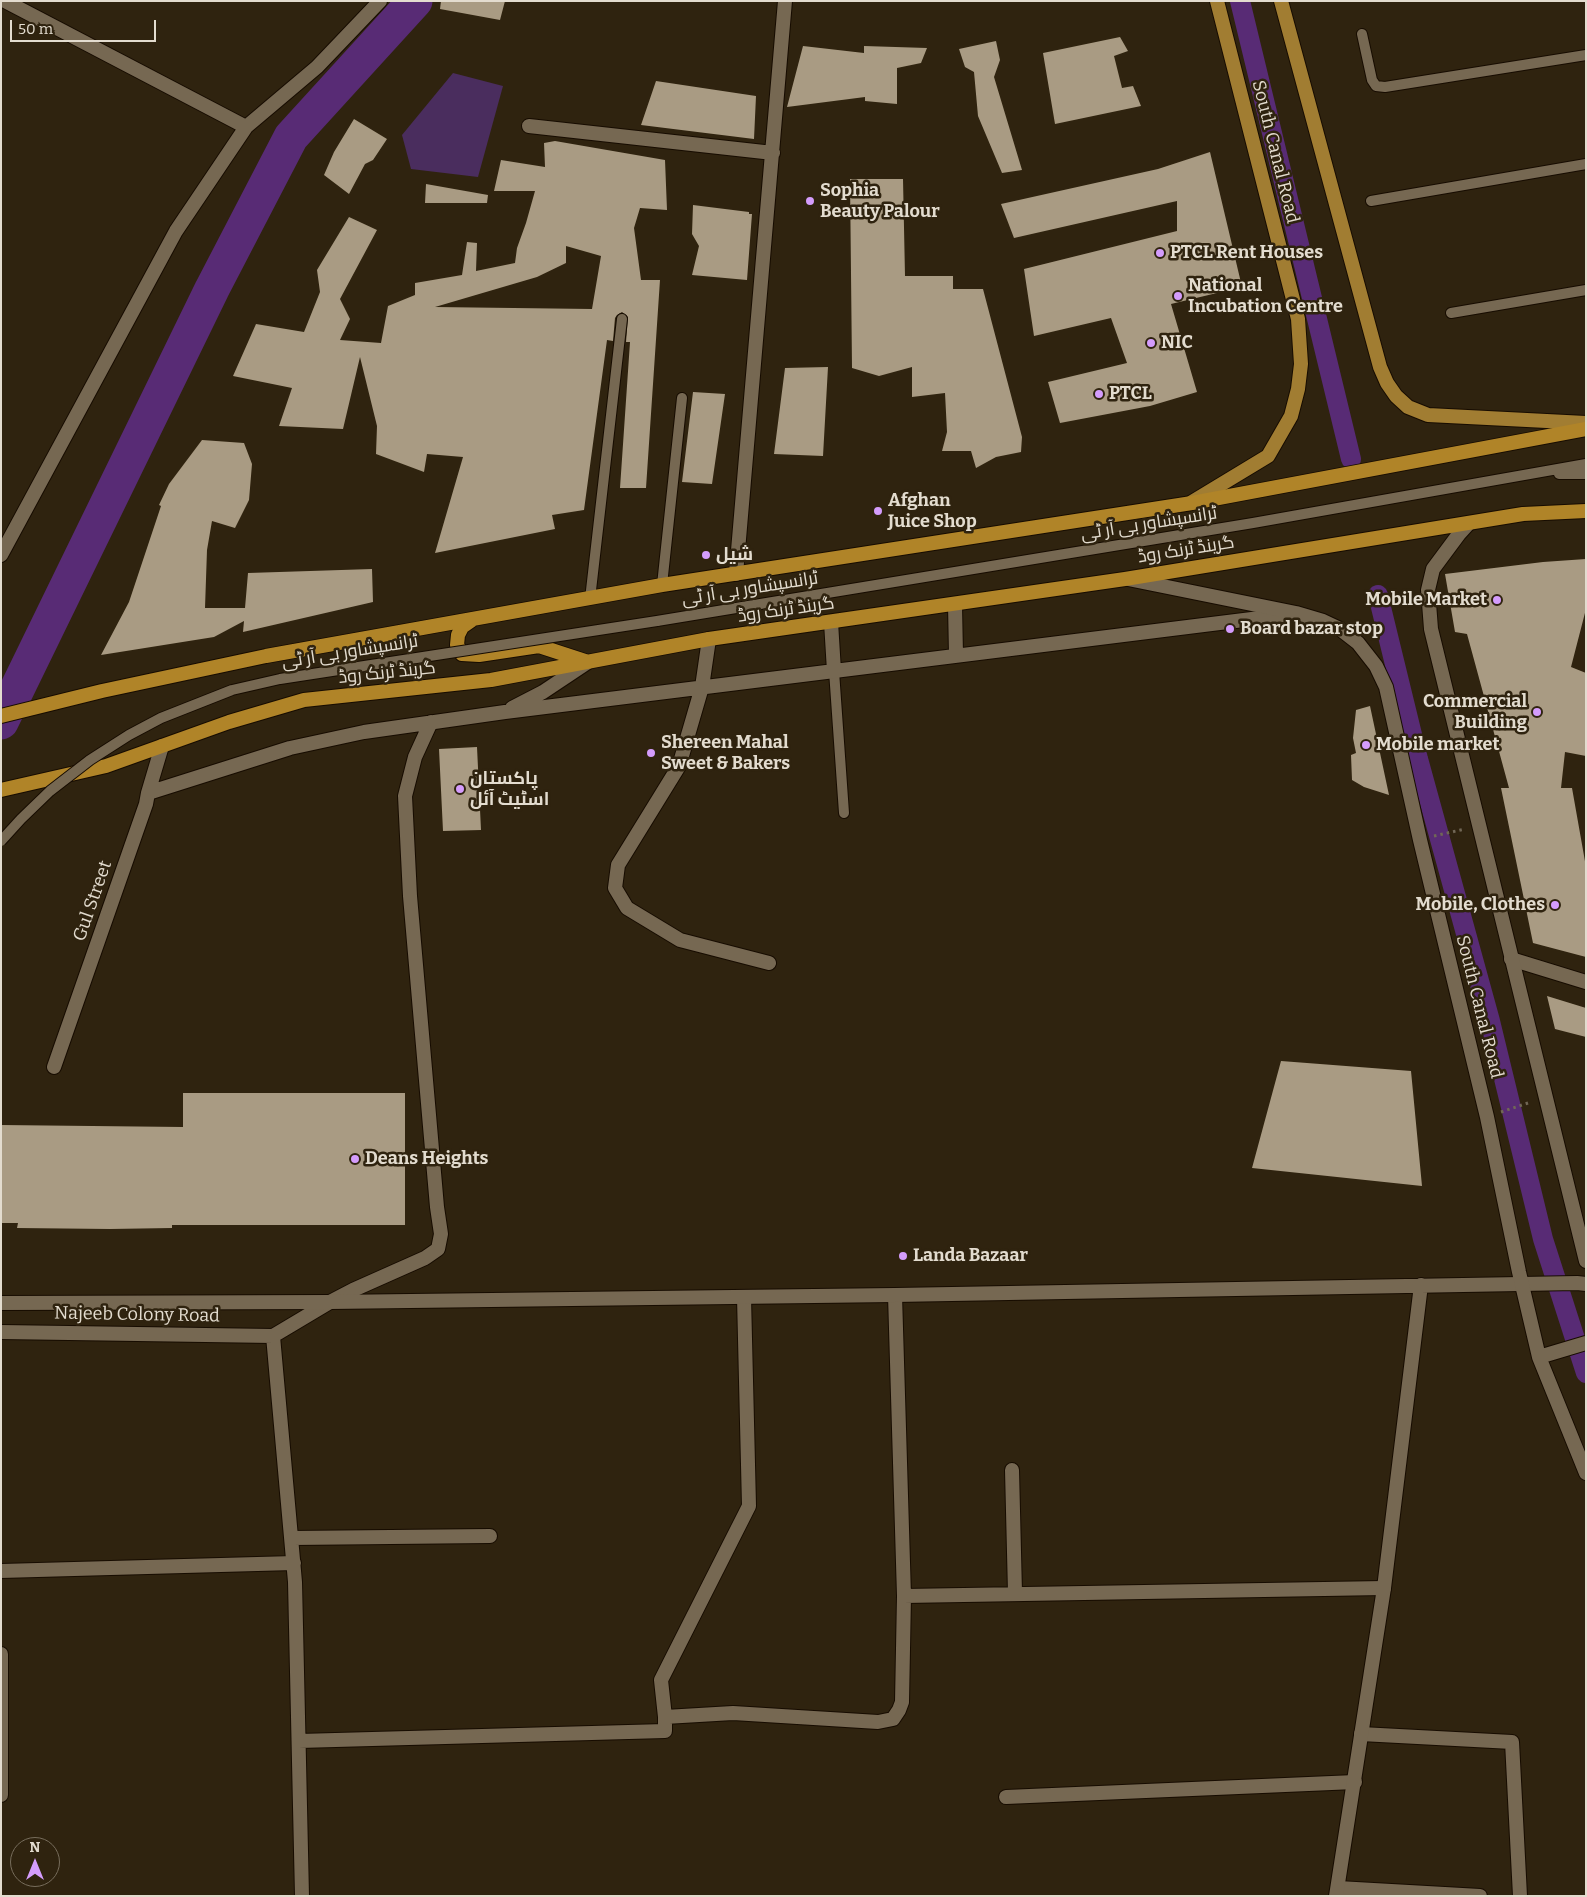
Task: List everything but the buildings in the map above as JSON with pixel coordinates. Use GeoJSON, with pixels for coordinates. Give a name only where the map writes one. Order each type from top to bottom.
{"type":"FeatureCollection","features":[{"type":"Feature","properties":{"kind":"highway","name":"گرینڈ ٹرنک روڈ"},"geometry":{"type":"LineString","coordinates":[[1,716],[102,690],[266,656],[662,585],[1192,503],[1586,429]]}},
{"type":"Feature","properties":{"kind":"highway","name":"گرینڈ ٹرنک روڈ"},"geometry":{"type":"LineString","coordinates":[[1,790],[106,766],[228,722],[304,700],[491,680],[709,639],[1125,579],[1523,514],[1586,511]]}},
{"type":"Feature","properties":{"kind":"highway"},"geometry":{"type":"LineString","coordinates":[[472,620],[462,628],[458,635],[457,645],[462,654],[479,655],[538,646],[588,662]]}},
{"type":"Feature","properties":{"kind":"main road","name":"South Canal Road"},"geometry":{"type":"LineString","coordinates":[[1192,503],[1268,456],[1290,416],[1298,389],[1300,364],[1298,319],[1217,1]]}},
{"type":"Feature","properties":{"kind":"main road"},"geometry":{"type":"LineString","coordinates":[[1281,1],[1380,367],[1387,383],[1396,396],[1408,407],[1428,414],[1469,418],[1586,423]]}},
{"type":"Feature","properties":{"kind":"street"},"geometry":{"type":"LineString","coordinates":[[5,1],[246,127]]}},
{"type":"Feature","properties":{"kind":"street"},"geometry":{"type":"LineString","coordinates":[[1,554],[176,230],[246,127],[316,67],[380,1]]}},
{"type":"Feature","properties":{"kind":"street"},"geometry":{"type":"LineString","coordinates":[[736,574],[785,1]]}},
{"type":"Feature","properties":{"kind":"street"},"geometry":{"type":"LineString","coordinates":[[529,126],[773,154]]}},
{"type":"Feature","properties":{"kind":"street"},"geometry":{"type":"LineString","coordinates":[[1469,523],[1434,569],[1428,590],[1430,629],[1480,824],[1511,959],[1586,1261]]}},
{"type":"Feature","properties":{"kind":"street","name":"South Canal Road"},"geometry":{"type":"LineString","coordinates":[[1125,579],[1296,613],[1323,621],[1340,629],[1358,643],[1376,666],[1386,687],[1541,1356],[1586,1473]]}},
{"type":"Feature","properties":{"kind":"street"},"geometry":{"type":"LineString","coordinates":[[955,605],[956,655]]}},
{"type":"Feature","properties":{"kind":"street"},"geometry":{"type":"LineString","coordinates":[[148,793],[290,748],[364,732],[505,712],[1296,613]]}},
{"type":"Feature","properties":{"kind":"street"},"geometry":{"type":"LineString","coordinates":[[831,622],[834,671]]}},
{"type":"Feature","properties":{"kind":"street"},"geometry":{"type":"LineString","coordinates":[[709,639],[702,687],[679,766],[618,866],[615,888],[626,908],[680,940],[769,963]]}},
{"type":"Feature","properties":{"kind":"street"},"geometry":{"type":"LineString","coordinates":[[505,712],[543,692],[588,662]]}},
{"type":"Feature","properties":{"kind":"street"},"geometry":{"type":"LineString","coordinates":[[302,1896],[294,1564],[273,1336],[330,1302],[425,1258],[438,1249],[440,1234],[410,896],[405,796],[415,757],[431,722]]}},
{"type":"Feature","properties":{"kind":"street","name":"Gul Street"},"geometry":{"type":"LineString","coordinates":[[54,1067],[146,804],[162,746]]}},
{"type":"Feature","properties":{"kind":"street"},"geometry":{"type":"LineString","coordinates":[[1511,959],[1586,982]]}},
{"type":"Feature","properties":{"kind":"street"},"geometry":{"type":"LineString","coordinates":[[1,1302],[330,1302],[895,1295],[1581,1283]]}},
{"type":"Feature","properties":{"kind":"street"},"geometry":{"type":"LineString","coordinates":[[1421,1285],[1384,1588],[1337,1892],[1480,1896]]}},
{"type":"Feature","properties":{"kind":"street"},"geometry":{"type":"LineString","coordinates":[[665,1717],[733,1713],[878,1722],[893,1718],[899,1710],[902,1702],[904,1596],[895,1295]]}},
{"type":"Feature","properties":{"kind":"street"},"geometry":{"type":"LineString","coordinates":[[299,1741],[665,1730],[661,1680],[749,1506],[744,1296]]}},
{"type":"Feature","properties":{"kind":"street","name":"Najeeb Colony Road"},"geometry":{"type":"LineString","coordinates":[[1,1332],[273,1336]]}},
{"type":"Feature","properties":{"kind":"street"},"geometry":{"type":"LineString","coordinates":[[1541,1356],[1586,1342]]}},
{"type":"Feature","properties":{"kind":"street"},"geometry":{"type":"LineString","coordinates":[[1012,1470],[1015,1593]]}},
{"type":"Feature","properties":{"kind":"street"},"geometry":{"type":"LineString","coordinates":[[292,1538],[490,1536]]}},
{"type":"Feature","properties":{"kind":"street"},"geometry":{"type":"LineString","coordinates":[[1,1571],[294,1564]]}},
{"type":"Feature","properties":{"kind":"street"},"geometry":{"type":"LineString","coordinates":[[904,1596],[1384,1588]]}},
{"type":"Feature","properties":{"kind":"street"},"geometry":{"type":"LineString","coordinates":[[1,1654],[1,1795]]}},
{"type":"Feature","properties":{"kind":"street"},"geometry":{"type":"LineString","coordinates":[[1361,1734],[1512,1742],[1520,1896]]}},
{"type":"Feature","properties":{"kind":"street"},"geometry":{"type":"LineString","coordinates":[[1006,1797],[1355,1782]]}},
{"type":"Feature","properties":{"kind":"lane"},"geometry":{"type":"LineString","coordinates":[[1362,34],[1372,80],[1376,86],[1385,88],[1586,55]]}},
{"type":"Feature","properties":{"kind":"lane"},"geometry":{"type":"LineString","coordinates":[[1372,201],[1586,164]]}},
{"type":"Feature","properties":{"kind":"lane"},"geometry":{"type":"LineString","coordinates":[[1451,313],[1586,290]]}},
{"type":"Feature","properties":{"kind":"lane"},"geometry":{"type":"LineString","coordinates":[[590,599],[622,319]]}},
{"type":"Feature","properties":{"kind":"lane"},"geometry":{"type":"LineString","coordinates":[[662,585],[682,398]]}},
{"type":"Feature","properties":{"kind":"lane","name":"ٹرانسپشاور بی آر ٹی"},"geometry":{"type":"LineString","coordinates":[[1,841],[20,819],[50,791],[106,750],[160,718],[232,690],[280,679],[657,621],[1253,524],[1586,464]]}},
{"type":"Feature","properties":{"kind":"lane","name":"ٹرانسپشاور بی آر ٹی"},"geometry":{"type":"LineString","coordinates":[[1548,472],[1586,474]]}},
{"type":"Feature","properties":{"kind":"lane"},"geometry":{"type":"LineString","coordinates":[[834,671],[844,813]]}},
{"type":"Feature","properties":{"kind":"path"},"geometry":{"type":"LineString","coordinates":[[1429,838],[1468,828]]}},
{"type":"Feature","properties":{"kind":"path"},"geometry":{"type":"LineString","coordinates":[[1495,1114],[1525,1104]]}},
{"type":"Feature","properties":{"kind":"shaded area"},"geometry":{"type":"Polygon","coordinates":[[[453,73],[503,86],[478,177],[411,169],[402,135],[453,73]]]}},
{"type":"Feature","properties":{"kind":"waterway"},"geometry":{"type":"LineString","coordinates":[[1,722],[212,289],[291,137],[415,1]]}},
{"type":"Feature","properties":{"kind":"waterway"},"geometry":{"type":"LineString","coordinates":[[1240,1],[1351,459]]}},
{"type":"Feature","properties":{"kind":"waterway"},"geometry":{"type":"LineString","coordinates":[[1378,595],[1418,759],[1490,1021],[1543,1239],[1586,1373]]}},
{"type":"Feature","properties":{"kind":"place","name":"Sophia Beauty Palour"},"geometry":{"type":"Point","coordinates":[810,201]}},
{"type":"Feature","properties":{"kind":"place","name":"PTCL Rent Houses"},"geometry":{"type":"Point","coordinates":[1160,253]}},
{"type":"Feature","properties":{"kind":"place","name":"National Incubation Centre"},"geometry":{"type":"Point","coordinates":[1178,296]}},
{"type":"Feature","properties":{"kind":"place","name":"NIC"},"geometry":{"type":"Point","coordinates":[1151,343]}},
{"type":"Feature","properties":{"kind":"place","name":"PTCL"},"geometry":{"type":"Point","coordinates":[1099,394]}},
{"type":"Feature","properties":{"kind":"place","name":"Afghan Juice Shop"},"geometry":{"type":"Point","coordinates":[878,511]}},
{"type":"Feature","properties":{"kind":"place","name":"شیل"},"geometry":{"type":"Point","coordinates":[706,555]}},
{"type":"Feature","properties":{"kind":"place","name":"Mobile Market"},"geometry":{"type":"Point","coordinates":[1497,600]}},
{"type":"Feature","properties":{"kind":"place","name":"Board bazar stop"},"geometry":{"type":"Point","coordinates":[1230,629]}},
{"type":"Feature","properties":{"kind":"place","name":"Commercial Building"},"geometry":{"type":"Point","coordinates":[1537,712]}},
{"type":"Feature","properties":{"kind":"place","name":"Mobile market"},"geometry":{"type":"Point","coordinates":[1366,745]}},
{"type":"Feature","properties":{"kind":"place","name":"Shereen Mahal Sweet & Bakers"},"geometry":{"type":"Point","coordinates":[651,753]}},
{"type":"Feature","properties":{"kind":"place","name":"پاکستان اسٹیٹ آئل"},"geometry":{"type":"Point","coordinates":[460,789]}},
{"type":"Feature","properties":{"kind":"place","name":"Mobile, Clothes"},"geometry":{"type":"Point","coordinates":[1555,905]}},
{"type":"Feature","properties":{"kind":"place","name":"Deans Heights"},"geometry":{"type":"Point","coordinates":[355,1159]}},
{"type":"Feature","properties":{"kind":"place","name":"Landa Bazaar"},"geometry":{"type":"Point","coordinates":[903,1256]}}]}
